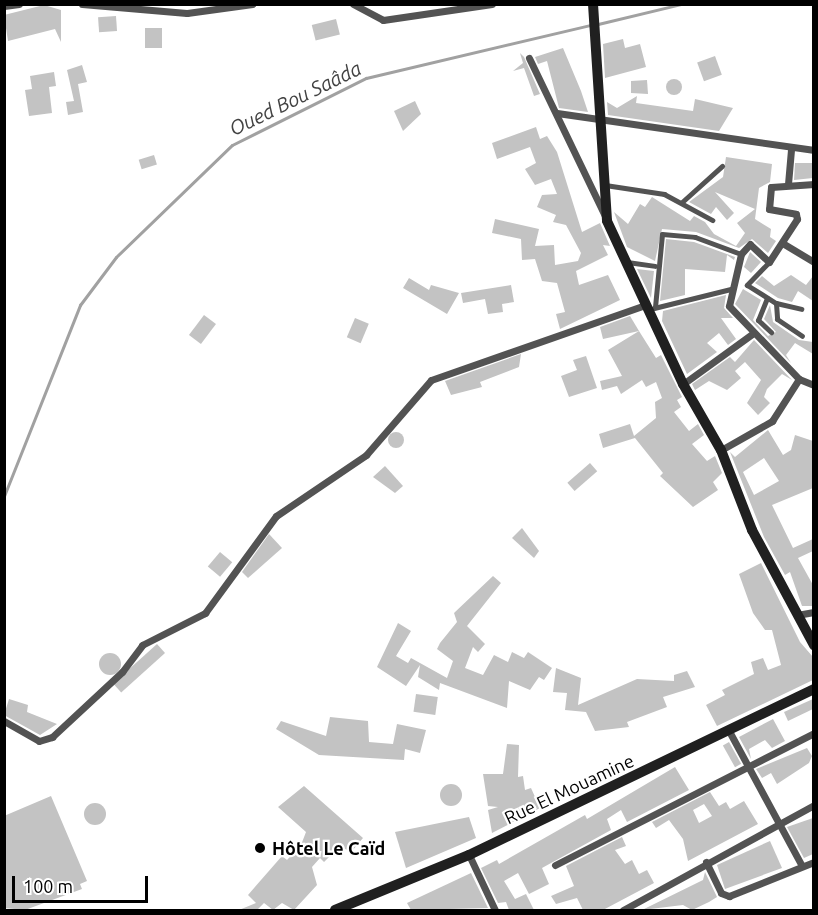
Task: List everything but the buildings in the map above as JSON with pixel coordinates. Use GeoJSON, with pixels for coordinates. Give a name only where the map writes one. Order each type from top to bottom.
{"type":"FeatureCollection","features":[{"type":"Feature","properties":{"kind":"main road"},"geometry":{"type":"LineString","coordinates":[[593,4],[607,221],[624,262],[649,308],[683,384],[721,450],[752,530],[813,645]]}},
{"type":"Feature","properties":{"kind":"main road","name":"Rue El Mouamine"},"geometry":{"type":"LineString","coordinates":[[334,910],[469,855],[813,689]]}},
{"type":"Feature","properties":{"kind":"street"},"geometry":{"type":"LineString","coordinates":[[4,6],[19,4]]}},
{"type":"Feature","properties":{"kind":"street"},"geometry":{"type":"LineString","coordinates":[[82,4],[187,12],[252,4]]}},
{"type":"Feature","properties":{"kind":"street"},"geometry":{"type":"LineString","coordinates":[[353,4],[383,20],[492,4]]}},
{"type":"Feature","properties":{"kind":"street"},"geometry":{"type":"LineString","coordinates":[[529,58],[607,221]]}},
{"type":"Feature","properties":{"kind":"street"},"geometry":{"type":"LineString","coordinates":[[557,113],[813,150]]}},
{"type":"Feature","properties":{"kind":"street"},"geometry":{"type":"LineString","coordinates":[[788,184],[790,147]]}},
{"type":"Feature","properties":{"kind":"street"},"geometry":{"type":"LineString","coordinates":[[682,202],[722,166]]}},
{"type":"Feature","properties":{"kind":"street"},"geometry":{"type":"LineString","coordinates":[[801,309],[776,303],[747,285],[784,244],[798,216],[770,210],[771,187],[813,184]]}},
{"type":"Feature","properties":{"kind":"street"},"geometry":{"type":"LineString","coordinates":[[605,185],[682,202],[712,220]]}},
{"type":"Feature","properties":{"kind":"street"},"geometry":{"type":"LineString","coordinates":[[649,308],[662,234],[695,237],[741,254]]}},
{"type":"Feature","properties":{"kind":"street"},"geometry":{"type":"LineString","coordinates":[[769,262],[750,244],[741,254],[731,289],[730,312],[799,379],[813,385]]}},
{"type":"Feature","properties":{"kind":"street"},"geometry":{"type":"LineString","coordinates":[[784,244],[813,262]]}},
{"type":"Feature","properties":{"kind":"street"},"geometry":{"type":"LineString","coordinates":[[624,262],[655,266]]}},
{"type":"Feature","properties":{"kind":"street"},"geometry":{"type":"LineString","coordinates":[[4,721],[39,741],[52,737],[122,672],[150,639],[205,613],[276,516],[366,455],[431,380],[649,308],[731,289]]}},
{"type":"Feature","properties":{"kind":"street"},"geometry":{"type":"LineString","coordinates":[[767,298],[758,320],[771,332]]}},
{"type":"Feature","properties":{"kind":"street"},"geometry":{"type":"LineString","coordinates":[[776,303],[777,319],[802,336]]}},
{"type":"Feature","properties":{"kind":"street"},"geometry":{"type":"LineString","coordinates":[[683,384],[752,334]]}},
{"type":"Feature","properties":{"kind":"street"},"geometry":{"type":"LineString","coordinates":[[721,450],[772,421],[799,379]]}},
{"type":"Feature","properties":{"kind":"street"},"geometry":{"type":"LineString","coordinates":[[797,615],[813,612]]}},
{"type":"Feature","properties":{"kind":"street"},"geometry":{"type":"LineString","coordinates":[[729,731],[802,866]]}},
{"type":"Feature","properties":{"kind":"street"},"geometry":{"type":"LineString","coordinates":[[555,865],[813,733]]}},
{"type":"Feature","properties":{"kind":"street"},"geometry":{"type":"LineString","coordinates":[[623,910],[706,862],[813,805]]}},
{"type":"Feature","properties":{"kind":"street"},"geometry":{"type":"LineString","coordinates":[[469,855],[495,910]]}},
{"type":"Feature","properties":{"kind":"street"},"geometry":{"type":"LineString","coordinates":[[706,862],[720,893],[729,896],[813,862]]}},
{"type":"Feature","properties":{"kind":"waterway","name":"Oued Bou Saâda"},"geometry":{"type":"LineString","coordinates":[[598,24],[681,4]]}},
{"type":"Feature","properties":{"kind":"waterway","name":"Oued Bou Saâda"},"geometry":{"type":"LineString","coordinates":[[4,496],[80,305],[116,257],[232,145],[366,78],[591,25]]}},
{"type":"Feature","properties":{"kind":"place","name":"Hôtel Le Caïd"},"geometry":{"type":"Point","coordinates":[260,848]}}]}
